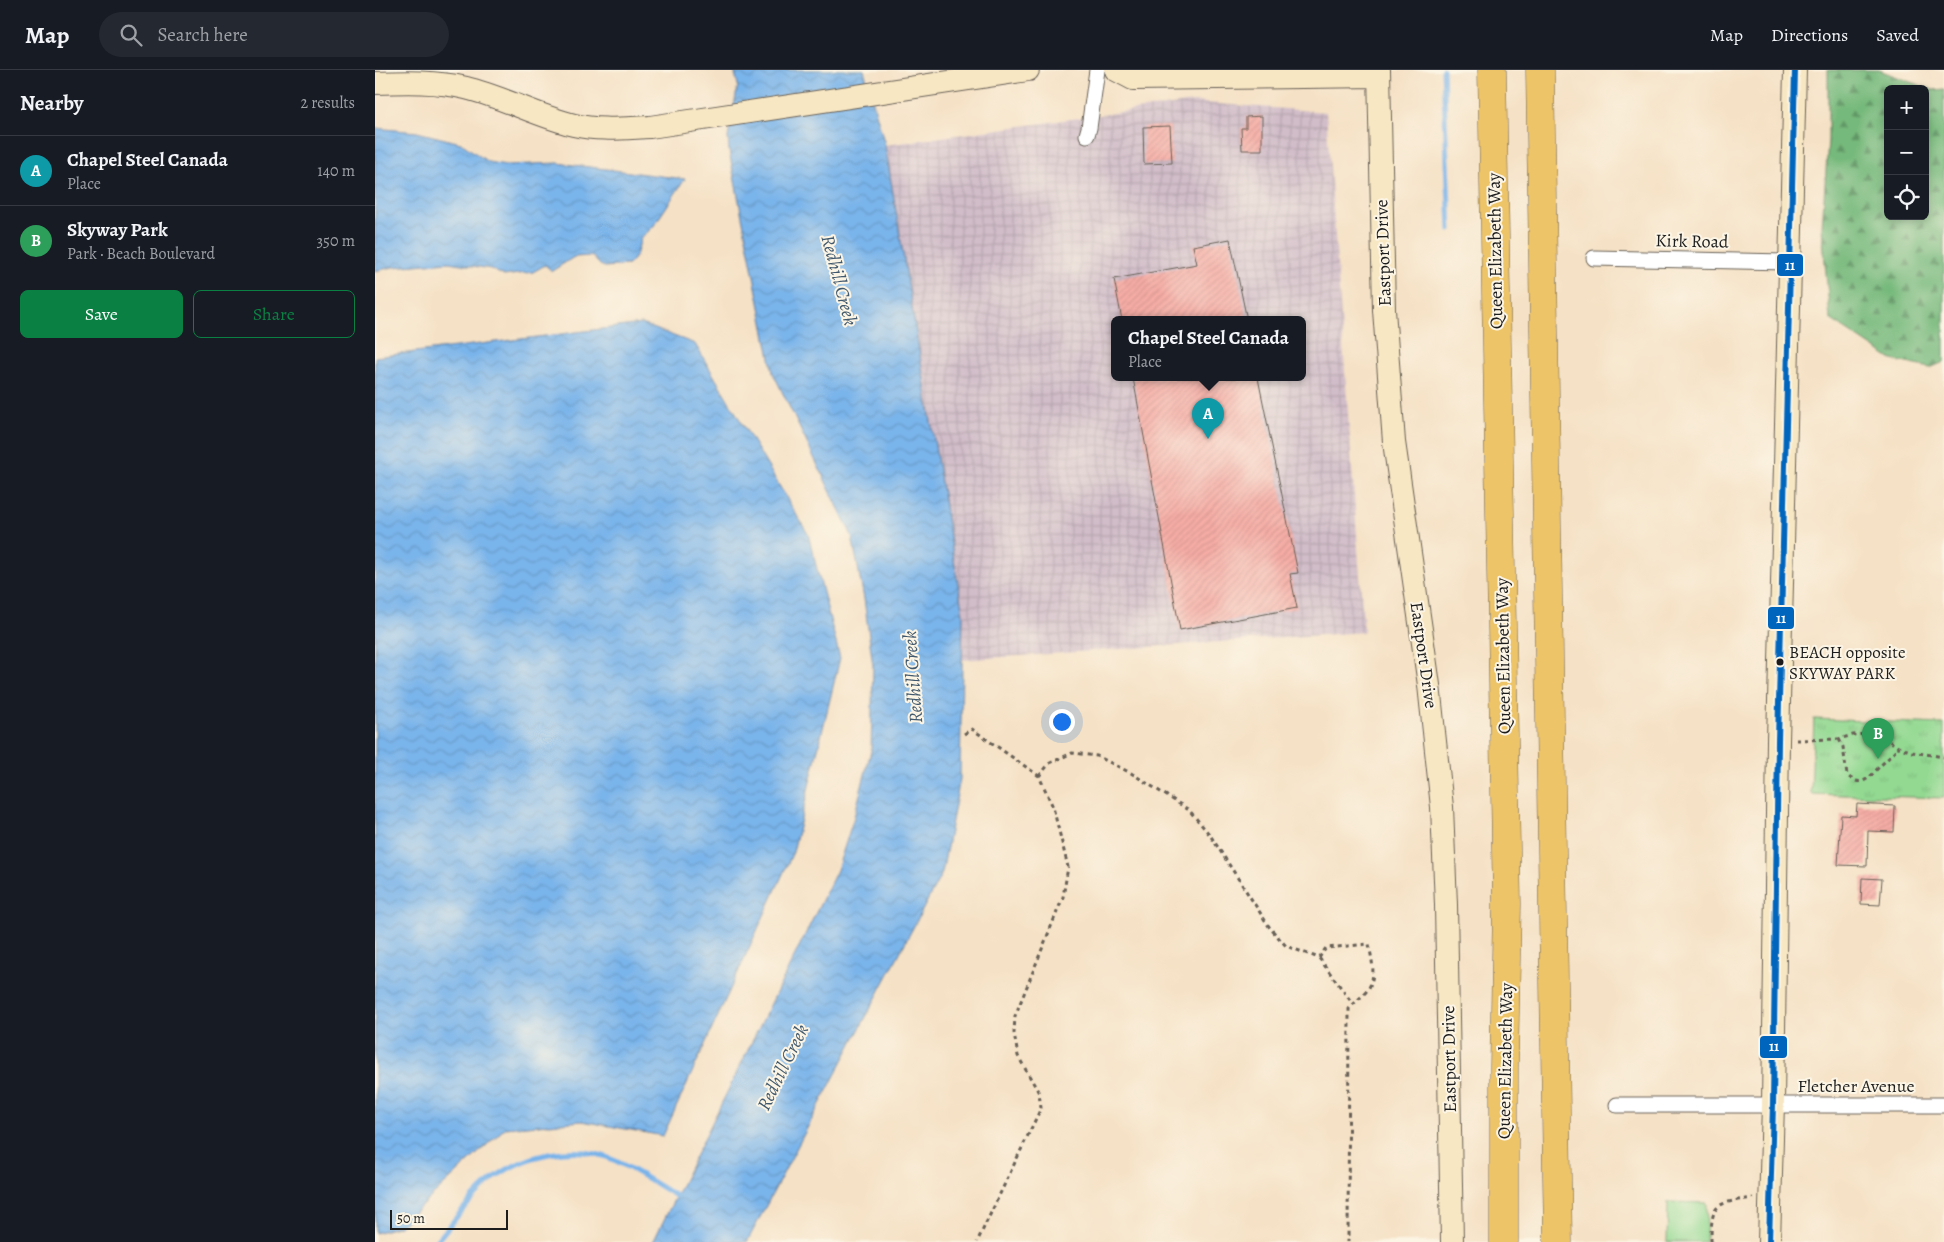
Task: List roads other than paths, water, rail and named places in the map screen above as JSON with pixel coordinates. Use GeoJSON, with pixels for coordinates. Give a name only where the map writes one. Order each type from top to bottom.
{"type":"FeatureCollection","features":[{"type":"Feature","properties":{"kind":"highway","name":"Queen Elizabeth Way"},"geometry":{"type":"LineString","coordinates":[[1492,70],[1507,904],[1504,1067],[1504,1242]]}},
{"type":"Feature","properties":{"kind":"highway"},"geometry":{"type":"LineString","coordinates":[[1540,70],[1557,1242]]}},
{"type":"Feature","properties":{"kind":"highway"},"geometry":{"type":"LineString","coordinates":[[1557,1200],[1574,1242]]}},
{"type":"Feature","properties":{"kind":"street"},"geometry":{"type":"LineString","coordinates":[[375,84],[435,84],[465,88],[500,98],[574,125],[598,129],[650,127],[1028,70]]}},
{"type":"Feature","properties":{"kind":"street"},"geometry":{"type":"LineString","coordinates":[[1087,134],[1097,70]]}},
{"type":"Feature","properties":{"kind":"street"},"geometry":{"type":"LineString","coordinates":[[1117,70],[1133,79],[1379,73]]}},
{"type":"Feature","properties":{"kind":"street"},"geometry":{"type":"LineString","coordinates":[[1769,1242],[1773,1104],[1778,741],[1795,70]]}},
{"type":"Feature","properties":{"kind":"street","name":"Eastport Drive"},"geometry":{"type":"LineString","coordinates":[[1379,73],[1384,310],[1395,442],[1429,685],[1442,807],[1446,892],[1452,1242]]}},
{"type":"Feature","properties":{"kind":"street","name":"Kirk Road"},"geometry":{"type":"LineString","coordinates":[[1594,258],[1789,262]]}},
{"type":"Feature","properties":{"kind":"street","name":"Fletcher Avenue"},"geometry":{"type":"LineString","coordinates":[[1617,1105],[1944,1105]]}},
{"type":"Feature","properties":{"kind":"water","name":"Redhill Creek"},"geometry":{"type":"Polygon","coordinates":[[[734,70],[864,70],[885,145],[963,614],[960,779],[942,873],[747,1242],[653,1242],[837,870],[854,817],[871,751],[873,666],[864,599],[852,536],[773,373],[729,151],[728,137],[738,85],[734,70]]]}},
{"type":"Feature","properties":{"kind":"water"},"geometry":{"type":"Polygon","coordinates":[[[375,128],[417,132],[461,143],[488,162],[506,165],[558,163],[685,179],[653,227],[641,238],[636,256],[628,265],[605,267],[600,265],[592,256],[574,257],[552,271],[545,265],[533,272],[504,276],[491,269],[449,262],[393,267],[375,271],[375,128]]]}},
{"type":"Feature","properties":{"kind":"water"},"geometry":{"type":"Polygon","coordinates":[[[642,324],[695,344],[808,534],[840,658],[793,852],[663,1136],[582,1121],[505,1128],[400,1226],[375,1233],[375,357],[642,324]]]}},
{"type":"Feature","properties":{"kind":"waterway"},"geometry":{"type":"LineString","coordinates":[[1443,70],[1450,230]]}},
{"type":"Feature","properties":{"kind":"waterway"},"geometry":{"type":"LineString","coordinates":[[436,1242],[470,1201],[493,1179],[506,1170],[536,1157],[568,1152],[585,1152],[601,1155],[639,1173],[676,1196]]}},
{"type":"Feature","properties":{"kind":"place","name":"Chapel Steel Canada"},"geometry":{"type":"Point","coordinates":[1208,439]}},
{"type":"Feature","properties":{"kind":"place","name":"BEACH opposite SKYWAY PARK"},"geometry":{"type":"Point","coordinates":[1780,662]}},
{"type":"Feature","properties":{"kind":"place","name":"Skyway Park"},"geometry":{"type":"Point","coordinates":[1878,759]}}]}
